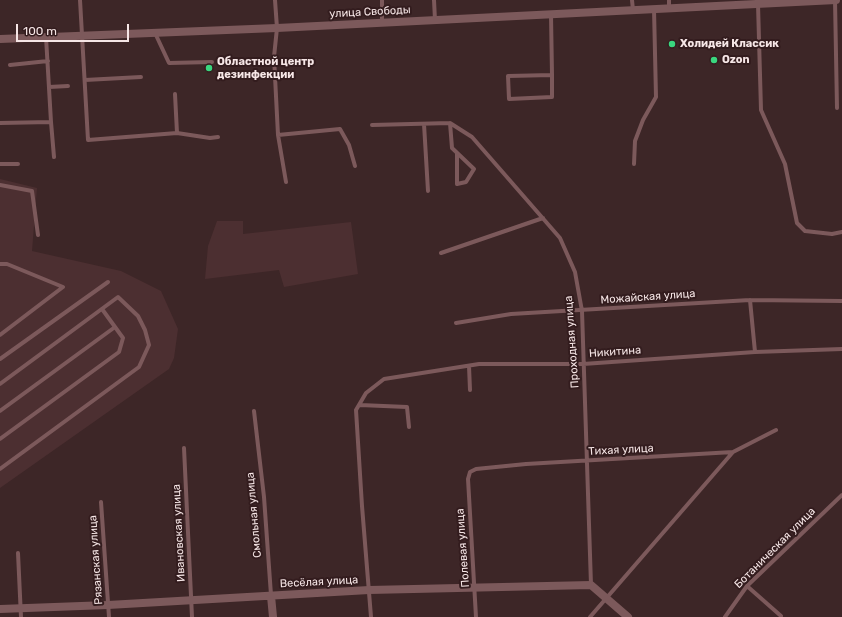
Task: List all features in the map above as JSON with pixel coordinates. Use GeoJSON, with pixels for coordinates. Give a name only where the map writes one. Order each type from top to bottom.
{"type":"FeatureCollection","features":[{"type":"Feature","properties":{"kind":"street","name":"улица Свободы"},"geometry":{"type":"LineString","coordinates":[[0,39],[277,28],[654,9],[669,4],[758,4],[836,0]]}},
{"type":"Feature","properties":{"kind":"street","name":"Весёлая улица"},"geometry":{"type":"LineString","coordinates":[[0,609],[191,601],[369,590],[591,585]]}},
{"type":"Feature","properties":{"kind":"street"},"geometry":{"type":"LineString","coordinates":[[591,585],[628,617]]}},
{"type":"Feature","properties":{"kind":"street","name":"Смольная улица"},"geometry":{"type":"LineString","coordinates":[[271,596],[273,617]]}},
{"type":"Feature","properties":{"kind":"lane"},"geometry":{"type":"LineString","coordinates":[[80,0],[88,140],[177,133],[210,138],[218,137]]}},
{"type":"Feature","properties":{"kind":"lane"},"geometry":{"type":"LineString","coordinates":[[275,0],[277,28],[274,57],[278,135],[286,182]]}},
{"type":"Feature","properties":{"kind":"lane"},"geometry":{"type":"LineString","coordinates":[[382,0],[382,23]]}},
{"type":"Feature","properties":{"kind":"lane"},"geometry":{"type":"LineString","coordinates":[[434,0],[435,20]]}},
{"type":"Feature","properties":{"kind":"lane"},"geometry":{"type":"LineString","coordinates":[[632,0],[633,10]]}},
{"type":"Feature","properties":{"kind":"lane"},"geometry":{"type":"LineString","coordinates":[[836,0],[837,108]]}},
{"type":"Feature","properties":{"kind":"lane"},"geometry":{"type":"LineString","coordinates":[[758,4],[761,110],[785,164],[797,223],[805,231],[832,234],[842,232]]}},
{"type":"Feature","properties":{"kind":"lane"},"geometry":{"type":"LineString","coordinates":[[634,164],[635,141],[643,120],[656,97],[654,9]]}},
{"type":"Feature","properties":{"kind":"lane"},"geometry":{"type":"LineString","coordinates":[[551,14],[552,75],[552,97],[509,99],[508,76],[552,75]]}},
{"type":"Feature","properties":{"kind":"lane"},"geometry":{"type":"LineString","coordinates":[[155,32],[169,63],[212,62]]}},
{"type":"Feature","properties":{"kind":"lane"},"geometry":{"type":"LineString","coordinates":[[46,37],[54,157]]}},
{"type":"Feature","properties":{"kind":"lane"},"geometry":{"type":"LineString","coordinates":[[10,65],[48,61]]}},
{"type":"Feature","properties":{"kind":"lane"},"geometry":{"type":"LineString","coordinates":[[85,80],[141,77]]}},
{"type":"Feature","properties":{"kind":"lane"},"geometry":{"type":"LineString","coordinates":[[50,87],[68,86]]}},
{"type":"Feature","properties":{"kind":"lane"},"geometry":{"type":"LineString","coordinates":[[175,94],[177,133]]}},
{"type":"Feature","properties":{"kind":"lane"},"geometry":{"type":"LineString","coordinates":[[0,123],[51,122]]}},
{"type":"Feature","properties":{"kind":"lane"},"geometry":{"type":"LineString","coordinates":[[372,125],[450,123],[452,148],[474,169],[466,182],[458,184],[457,153]]}},
{"type":"Feature","properties":{"kind":"lane","name":"Проходная улица"},"geometry":{"type":"LineString","coordinates":[[450,123],[472,137],[560,238],[575,272],[582,311],[591,585]]}},
{"type":"Feature","properties":{"kind":"lane"},"geometry":{"type":"LineString","coordinates":[[424,124],[428,191]]}},
{"type":"Feature","properties":{"kind":"lane"},"geometry":{"type":"LineString","coordinates":[[278,135],[340,129],[349,145],[355,166]]}},
{"type":"Feature","properties":{"kind":"lane"},"geometry":{"type":"LineString","coordinates":[[0,164],[18,164]]}},
{"type":"Feature","properties":{"kind":"lane"},"geometry":{"type":"LineString","coordinates":[[0,185],[32,190],[38,235]]}},
{"type":"Feature","properties":{"kind":"lane"},"geometry":{"type":"LineString","coordinates":[[441,253],[543,218]]}},
{"type":"Feature","properties":{"kind":"lane"},"geometry":{"type":"LineString","coordinates":[[0,264],[7,264],[63,287],[0,335]]}},
{"type":"Feature","properties":{"kind":"lane"},"geometry":{"type":"LineString","coordinates":[[0,359],[108,282]]}},
{"type":"Feature","properties":{"kind":"lane"},"geometry":{"type":"LineString","coordinates":[[0,384],[118,297],[138,316],[145,330],[149,345],[139,367],[0,469]]}},
{"type":"Feature","properties":{"kind":"lane"},"geometry":{"type":"LineString","coordinates":[[750,300],[755,352]]}},
{"type":"Feature","properties":{"kind":"lane","name":"Можайская улица"},"geometry":{"type":"LineString","coordinates":[[456,323],[511,314],[750,300],[842,301]]}},
{"type":"Feature","properties":{"kind":"lane"},"geometry":{"type":"LineString","coordinates":[[0,439],[119,352],[123,338],[102,309]]}},
{"type":"Feature","properties":{"kind":"lane"},"geometry":{"type":"LineString","coordinates":[[0,411],[115,327]]}},
{"type":"Feature","properties":{"kind":"lane","name":"Никитина"},"geometry":{"type":"LineString","coordinates":[[369,590],[356,410],[366,393],[384,379],[469,366],[583,364],[755,352],[842,349]]}},
{"type":"Feature","properties":{"kind":"lane"},"geometry":{"type":"LineString","coordinates":[[469,366],[470,390]]}},
{"type":"Feature","properties":{"kind":"lane"},"geometry":{"type":"LineString","coordinates":[[360,405],[407,407],[409,427]]}},
{"type":"Feature","properties":{"kind":"lane","name":"Смольная улица"},"geometry":{"type":"LineString","coordinates":[[254,411],[264,497],[271,596]]}},
{"type":"Feature","properties":{"kind":"lane","name":"Тихая улица"},"geometry":{"type":"LineString","coordinates":[[468,479],[470,472],[476,469],[526,464],[733,452],[776,430]]}},
{"type":"Feature","properties":{"kind":"lane","name":"Ивановская улица"},"geometry":{"type":"LineString","coordinates":[[184,448],[192,617]]}},
{"type":"Feature","properties":{"kind":"lane"},"geometry":{"type":"LineString","coordinates":[[590,617],[729,459],[733,452]]}},
{"type":"Feature","properties":{"kind":"lane","name":"Полевая улица"},"geometry":{"type":"LineString","coordinates":[[468,479],[476,617]]}},
{"type":"Feature","properties":{"kind":"lane","name":"Ботаническая улица"},"geometry":{"type":"LineString","coordinates":[[725,617],[747,586],[842,494]]}},
{"type":"Feature","properties":{"kind":"lane","name":"Рязанская улица"},"geometry":{"type":"LineString","coordinates":[[101,502],[109,617]]}},
{"type":"Feature","properties":{"kind":"lane"},"geometry":{"type":"LineString","coordinates":[[18,553],[21,617]]}},
{"type":"Feature","properties":{"kind":"lane"},"geometry":{"type":"LineString","coordinates":[[747,586],[781,616]]}},
{"type":"Feature","properties":{"kind":"lane"},"geometry":{"type":"LineString","coordinates":[[369,590],[371,617]]}},
{"type":"Feature","properties":{"kind":"shaded area"},"geometry":{"type":"Polygon","coordinates":[[[0,179],[37,188],[32,251],[121,271],[161,291],[178,329],[174,358],[169,369],[0,488],[0,179]]]}},
{"type":"Feature","properties":{"kind":"shaded area"},"geometry":{"type":"Polygon","coordinates":[[[217,221],[243,221],[243,234],[351,222],[358,274],[284,287],[279,270],[205,279],[208,246],[217,221]]]}},
{"type":"Feature","properties":{"kind":"place","name":"Холидей Классик"},"geometry":{"type":"Point","coordinates":[672,44]}},
{"type":"Feature","properties":{"kind":"place","name":"Ozon"},"geometry":{"type":"Point","coordinates":[714,60]}},
{"type":"Feature","properties":{"kind":"place","name":"Областной центр дезинфекции"},"geometry":{"type":"Point","coordinates":[209,68]}}]}
